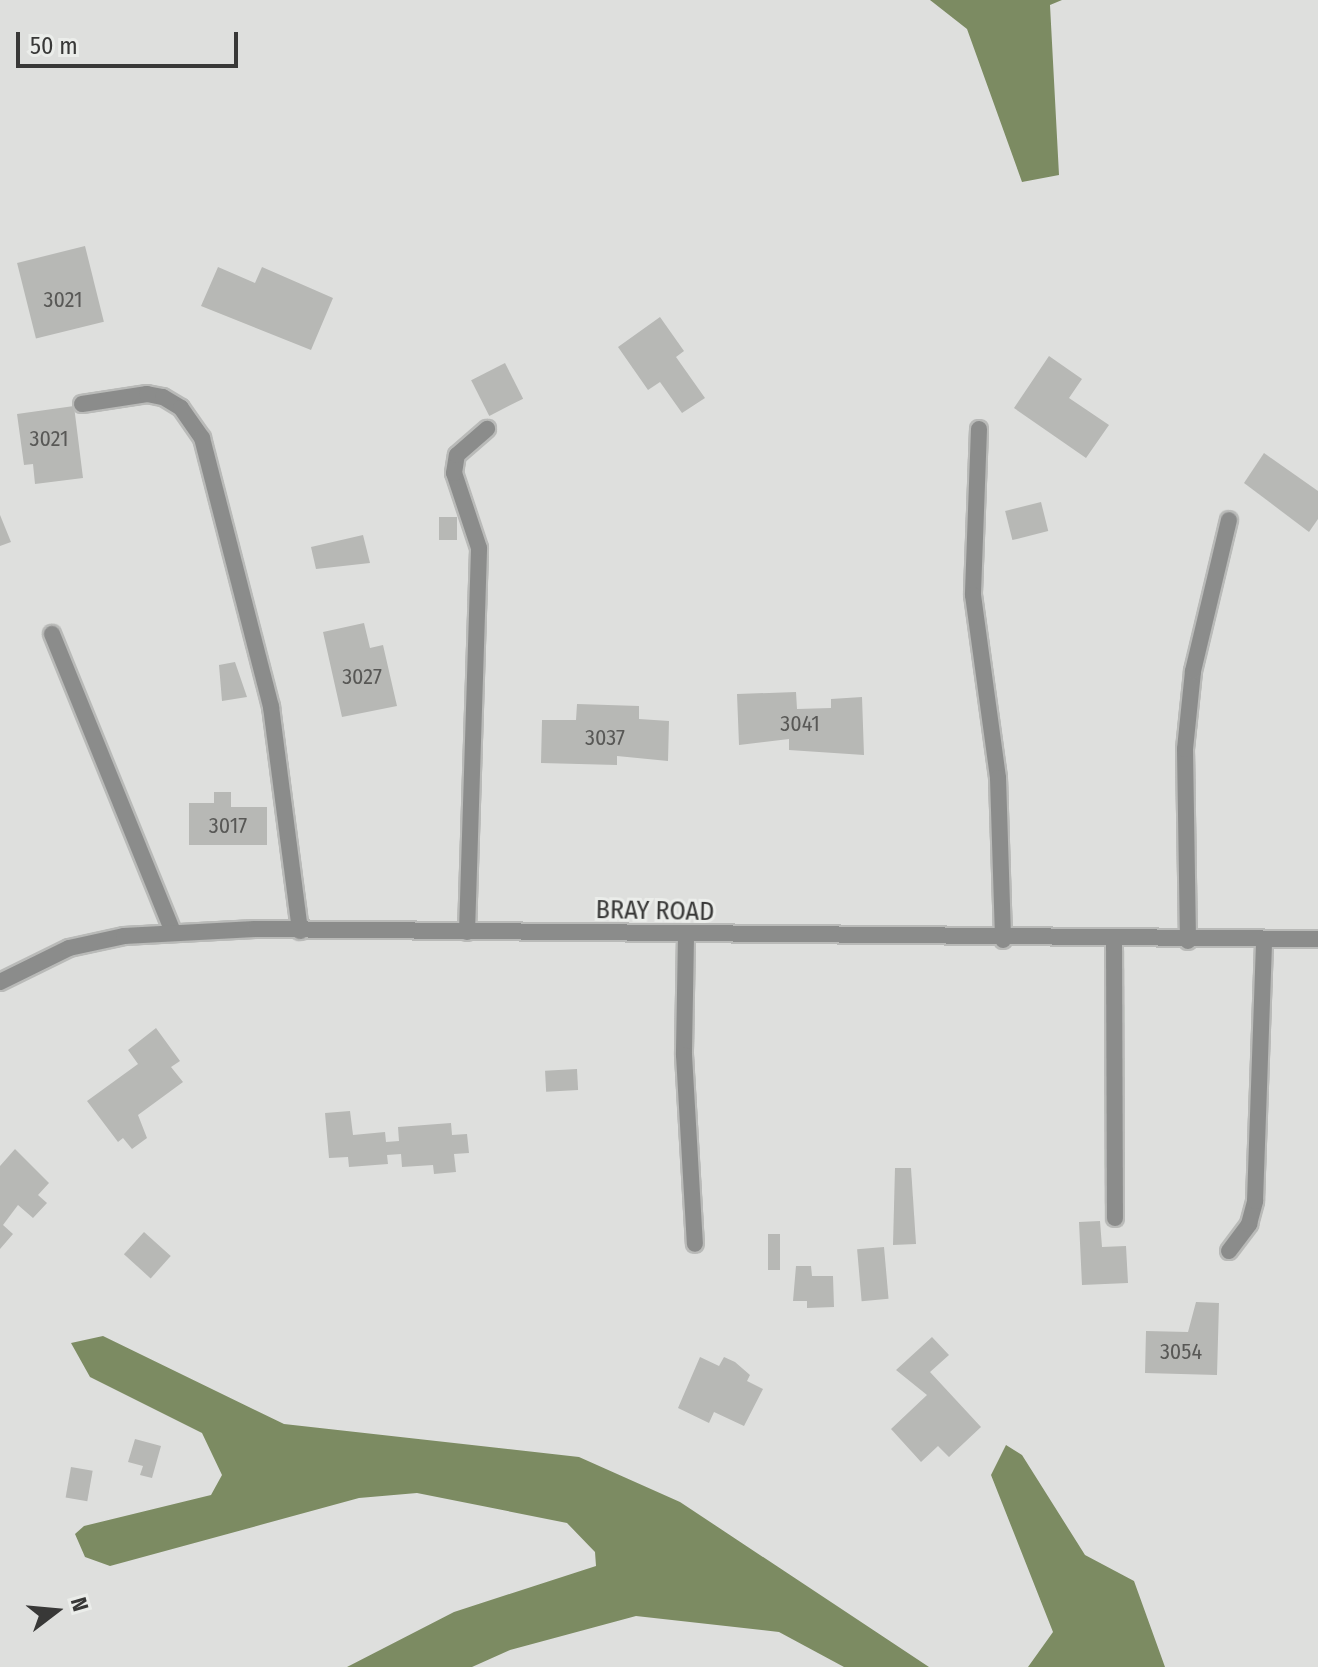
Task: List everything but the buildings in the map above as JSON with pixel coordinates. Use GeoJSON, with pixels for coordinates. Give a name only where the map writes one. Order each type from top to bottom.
{"type":"FeatureCollection","features":[{"type":"Feature","properties":{"kind":"street"},"geometry":{"type":"LineString","coordinates":[[82,404],[147,394],[163,397],[181,408],[202,438],[271,707],[300,931]]}},
{"type":"Feature","properties":{"kind":"street"},"geometry":{"type":"LineString","coordinates":[[467,932],[479,548],[454,473],[463,447],[487,429]]}},
{"type":"Feature","properties":{"kind":"street"},"geometry":{"type":"LineString","coordinates":[[979,429],[973,595],[998,778],[1003,940]]}},
{"type":"Feature","properties":{"kind":"street"},"geometry":{"type":"LineString","coordinates":[[1188,941],[1185,749],[1196,656],[1229,520]]}},
{"type":"Feature","properties":{"kind":"street"},"geometry":{"type":"LineString","coordinates":[[52,634],[173,932]]}},
{"type":"Feature","properties":{"kind":"street","name":"BRAY ROAD"},"geometry":{"type":"LineString","coordinates":[[0,982],[69,948],[173,932],[467,932],[1003,940],[1318,939]]}},
{"type":"Feature","properties":{"kind":"street"},"geometry":{"type":"LineString","coordinates":[[686,936],[684,1055],[695,1244]]}},
{"type":"Feature","properties":{"kind":"street"},"geometry":{"type":"LineString","coordinates":[[1114,940],[1115,1218]]}},
{"type":"Feature","properties":{"kind":"street"},"geometry":{"type":"LineString","coordinates":[[1229,1251],[1249,1224],[1255,1201],[1264,940]]}},
{"type":"Feature","properties":{"kind":"shaded area"},"geometry":{"type":"Polygon","coordinates":[[[930,0],[1062,0],[1050,5],[1059,175],[1022,182],[967,29],[930,0]]]}},
{"type":"Feature","properties":{"kind":"shaded area"},"geometry":{"type":"Polygon","coordinates":[[[103,1336],[284,1424],[579,1457],[680,1502],[929,1667],[844,1667],[779,1632],[636,1616],[510,1650],[472,1667],[347,1667],[454,1612],[596,1566],[595,1552],[567,1523],[417,1493],[359,1498],[110,1566],[85,1557],[75,1534],[84,1526],[211,1495],[222,1475],[202,1433],[90,1377],[71,1343],[103,1336]]]}},
{"type":"Feature","properties":{"kind":"shaded area"},"geometry":{"type":"Polygon","coordinates":[[[1006,1445],[1022,1455],[1085,1555],[1134,1581],[1165,1667],[1028,1667],[1053,1632],[991,1475],[1006,1445]]]}}]}
